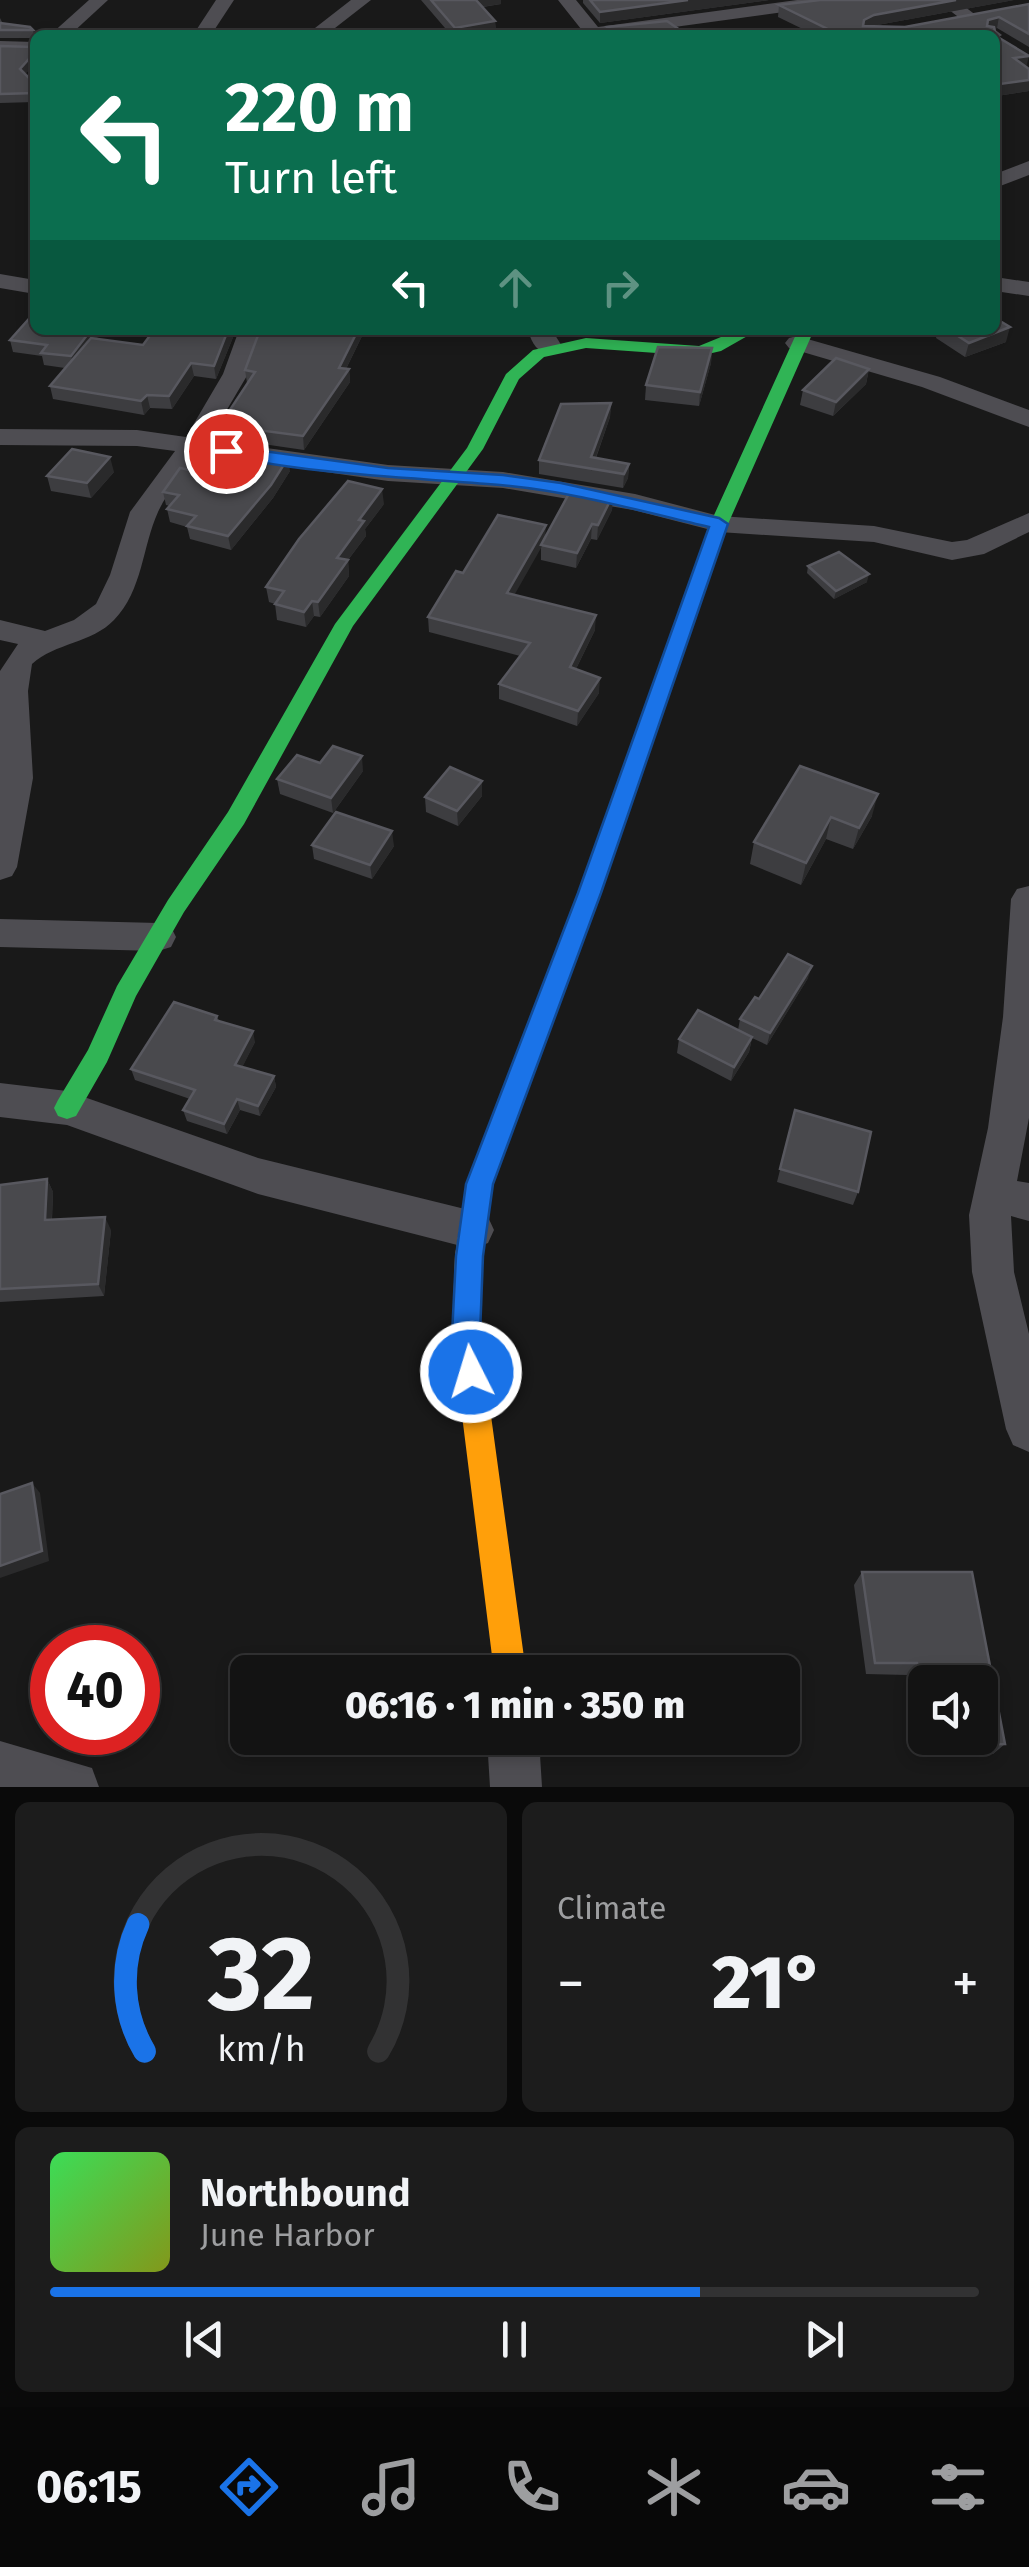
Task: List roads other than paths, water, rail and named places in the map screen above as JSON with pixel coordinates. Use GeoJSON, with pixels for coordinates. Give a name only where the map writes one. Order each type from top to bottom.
{"type":"FeatureCollection","features":[{"type":"Feature","properties":{"kind":"street"},"geometry":{"type":"LineString","coordinates":[[65,30],[99,0]]}},
{"type":"Feature","properties":{"kind":"street"},"geometry":{"type":"LineString","coordinates":[[205,30],[224,0]]}},
{"type":"Feature","properties":{"kind":"street"},"geometry":{"type":"LineString","coordinates":[[322,30],[362,0]]}},
{"type":"Feature","properties":{"kind":"street"},"geometry":{"type":"LineString","coordinates":[[568,0],[586,30]]}},
{"type":"Feature","properties":{"kind":"street"},"geometry":{"type":"LineString","coordinates":[[745,0],[783,22]]}},
{"type":"Feature","properties":{"kind":"street"},"geometry":{"type":"LineString","coordinates":[[619,30],[835,0]]}},
{"type":"Feature","properties":{"kind":"street"},"geometry":{"type":"LineString","coordinates":[[945,0],[987,30]]}},
{"type":"Feature","properties":{"kind":"street"},"geometry":{"type":"LineString","coordinates":[[945,22],[1001,11]]}},
{"type":"Feature","properties":{"kind":"street"},"geometry":{"type":"LineString","coordinates":[[1000,40],[1013,48]]}},
{"type":"Feature","properties":{"kind":"street"},"geometry":{"type":"LineString","coordinates":[[0,46],[30,47]]}},
{"type":"Feature","properties":{"kind":"street"},"geometry":{"type":"LineString","coordinates":[[1001,179],[1029,167]]}},
{"type":"Feature","properties":{"kind":"street"},"geometry":{"type":"LineString","coordinates":[[1001,179],[1029,186]]}},
{"type":"Feature","properties":{"kind":"street"},"geometry":{"type":"LineString","coordinates":[[0,282],[30,285]]}},
{"type":"Feature","properties":{"kind":"street"},"geometry":{"type":"LineString","coordinates":[[1000,285],[1029,289]]}},
{"type":"Feature","properties":{"kind":"street"},"geometry":{"type":"LineString","coordinates":[[0,867],[17,778],[13,686],[18,663],[28,650],[74,634],[105,612],[125,581],[142,516],[158,488],[193,446],[239,362],[249,335]]}},
{"type":"Feature","properties":{"kind":"street"},"geometry":{"type":"LineString","coordinates":[[67,1108],[158,937],[236,818],[345,624],[486,432],[512,377],[524,363],[545,339],[699,352],[741,335]]}},
{"type":"Feature","properties":{"kind":"street"},"geometry":{"type":"LineString","coordinates":[[508,1655],[466,1335],[472,1230],[480,1184],[590,893],[719,524],[802,337],[1029,419]]}},
{"type":"Feature","properties":{"kind":"street"},"geometry":{"type":"LineString","coordinates":[[0,437],[137,438],[388,473],[561,488],[719,524],[874,534],[952,551],[974,548],[1029,521]]}},
{"type":"Feature","properties":{"kind":"street"},"geometry":{"type":"LineString","coordinates":[[0,630],[48,642]]}},
{"type":"Feature","properties":{"kind":"street"},"geometry":{"type":"LineString","coordinates":[[1029,900],[1012,1198],[990,1215],[994,1272],[1029,1429]]}},
{"type":"Feature","properties":{"kind":"street"},"geometry":{"type":"LineString","coordinates":[[0,933],[158,937]]}},
{"type":"Feature","properties":{"kind":"street"},"geometry":{"type":"LineString","coordinates":[[0,1100],[67,1108],[258,1176],[472,1230]]}},
{"type":"Feature","properties":{"kind":"street"},"geometry":{"type":"LineString","coordinates":[[514,1755],[516,1787]]}},
{"type":"Feature","properties":{"kind":"street"},"geometry":{"type":"LineString","coordinates":[[0,1767],[73,1787]]}}]}
